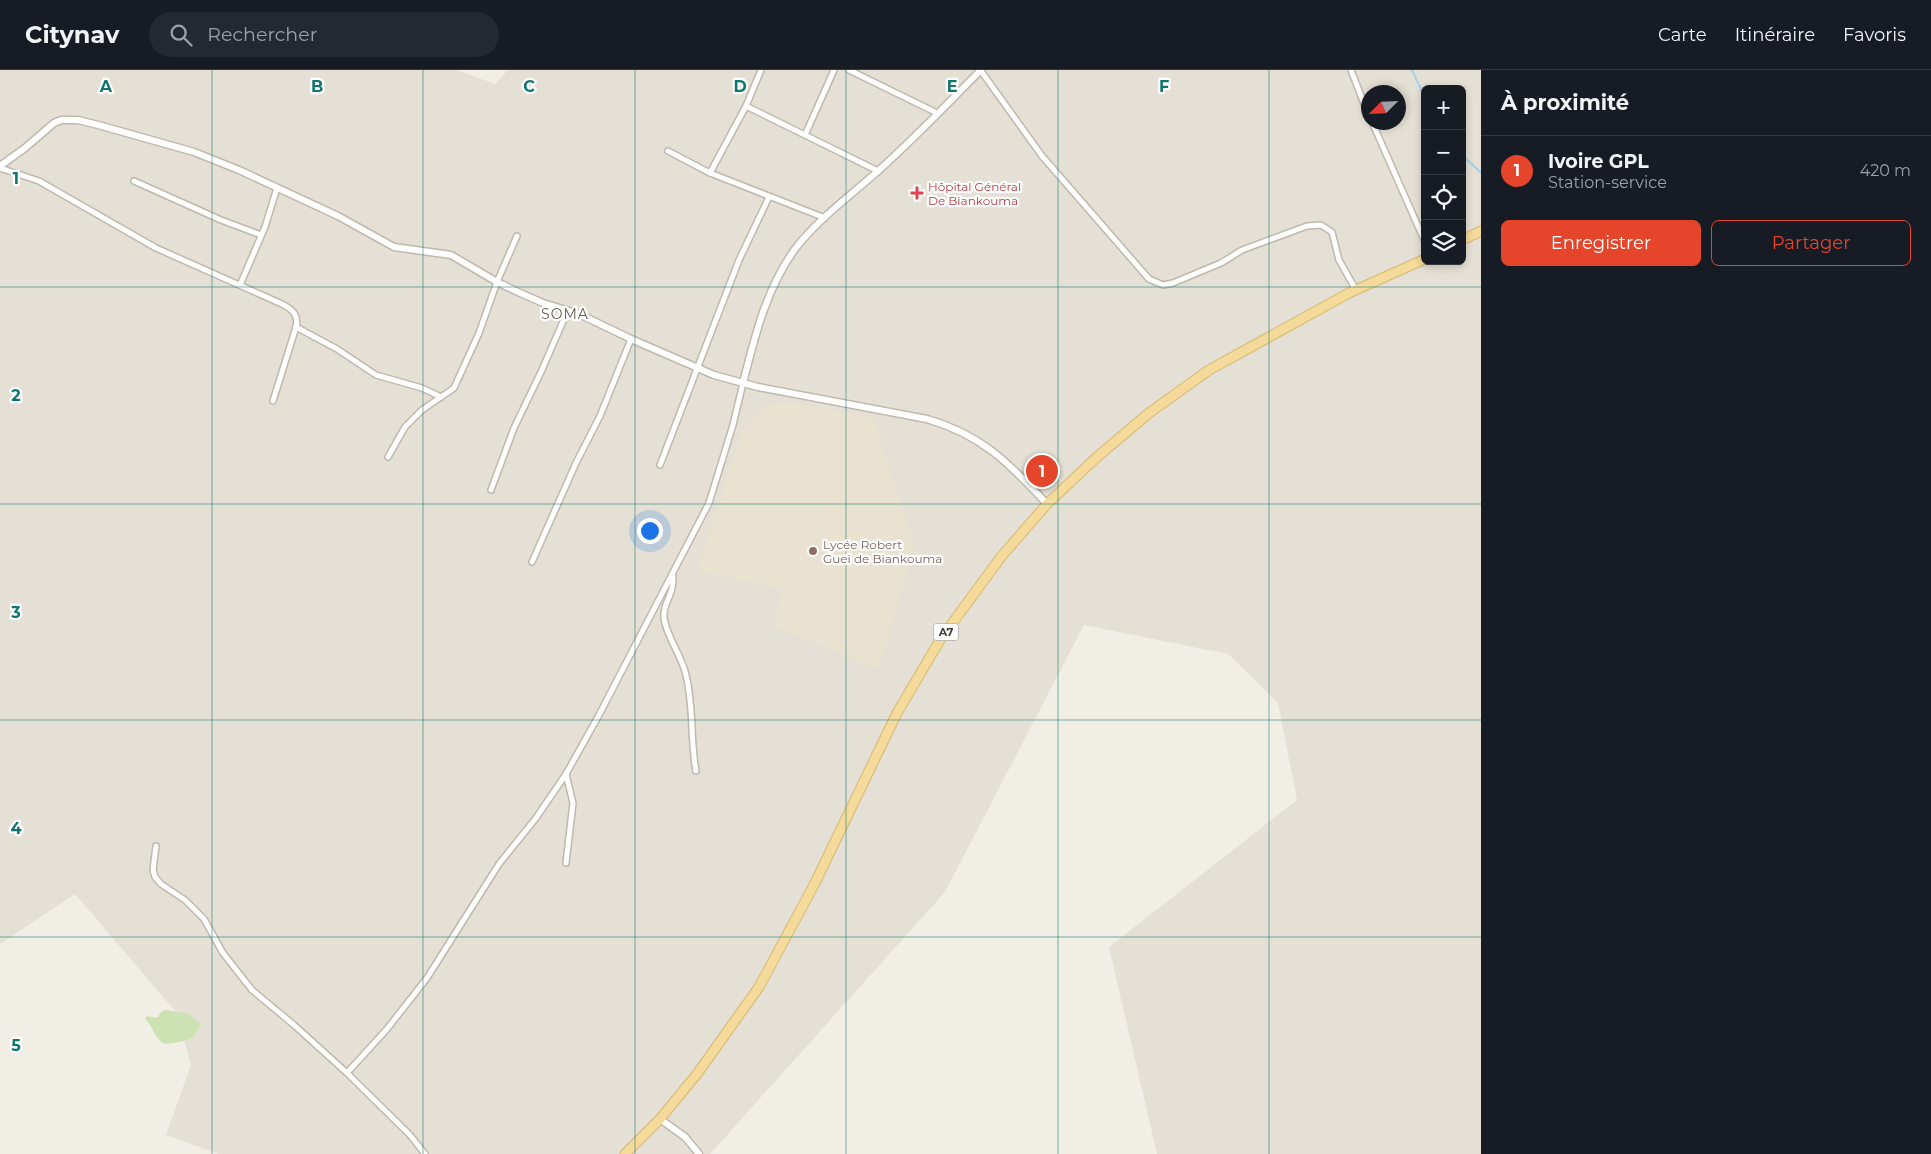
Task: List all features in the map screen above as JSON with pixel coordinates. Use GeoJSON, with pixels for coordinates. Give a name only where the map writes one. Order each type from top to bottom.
{"type":"FeatureCollection","features":[{"type":"Feature","properties":{"kind":"main road"},"geometry":{"type":"LineString","coordinates":[[1466,238],[1481,231]]}},
{"type":"Feature","properties":{"kind":"main road","name":"A7"},"geometry":{"type":"LineString","coordinates":[[625,1154],[660,1119],[697,1074],[759,987],[814,885],[897,713],[940,640],[1001,557],[1047,504],[1097,457],[1149,413],[1210,370],[1356,290],[1421,261]]}},
{"type":"Feature","properties":{"kind":"street"},"geometry":{"type":"LineString","coordinates":[[710,173],[746,106],[761,70]]}},
{"type":"Feature","properties":{"kind":"street"},"geometry":{"type":"LineString","coordinates":[[804,135],[834,70]]}},
{"type":"Feature","properties":{"kind":"street"},"geometry":{"type":"LineString","coordinates":[[849,70],[937,113]]}},
{"type":"Feature","properties":{"kind":"street"},"geometry":{"type":"LineString","coordinates":[[346,1074],[386,1029],[427,978],[499,864],[536,818],[566,774],[599,715],[709,503],[733,425],[760,318],[772,290],[795,250],[825,218],[878,171],[981,70],[1042,156],[1148,279],[1163,286],[1173,283],[1221,263],[1242,250],[1307,226],[1321,225],[1332,232],[1339,260],[1356,290]]}},
{"type":"Feature","properties":{"kind":"street"},"geometry":{"type":"LineString","coordinates":[[1351,70],[1361,96]]}},
{"type":"Feature","properties":{"kind":"street"},"geometry":{"type":"LineString","coordinates":[[746,106],[878,171]]}},
{"type":"Feature","properties":{"kind":"street"},"geometry":{"type":"LineString","coordinates":[[0,167],[54,123],[67,119],[78,120],[194,152],[338,216],[387,244],[402,249],[451,255],[497,282],[543,303],[568,310],[598,322],[698,369],[743,383],[927,419],[952,427],[974,438],[1004,460],[1047,504]]}},
{"type":"Feature","properties":{"kind":"street"},"geometry":{"type":"LineString","coordinates":[[1376,130],[1421,233]]}},
{"type":"Feature","properties":{"kind":"street"},"geometry":{"type":"LineString","coordinates":[[668,151],[710,173],[825,218]]}},
{"type":"Feature","properties":{"kind":"street"},"geometry":{"type":"LineString","coordinates":[[0,167],[39,181],[156,248],[289,308],[295,314],[297,322],[273,401]]}},
{"type":"Feature","properties":{"kind":"street"},"geometry":{"type":"LineString","coordinates":[[134,181],[226,222],[261,235]]}},
{"type":"Feature","properties":{"kind":"street"},"geometry":{"type":"LineString","coordinates":[[240,285],[261,235],[277,188]]}},
{"type":"Feature","properties":{"kind":"street"},"geometry":{"type":"LineString","coordinates":[[660,465],[739,260],[769,197]]}},
{"type":"Feature","properties":{"kind":"street"},"geometry":{"type":"LineString","coordinates":[[388,457],[405,427],[422,410],[454,388],[517,236]]}},
{"type":"Feature","properties":{"kind":"street"},"geometry":{"type":"LineString","coordinates":[[491,490],[514,428],[568,310]]}},
{"type":"Feature","properties":{"kind":"street"},"geometry":{"type":"LineString","coordinates":[[296,327],[337,349],[376,375],[422,388],[441,397]]}},
{"type":"Feature","properties":{"kind":"street"},"geometry":{"type":"LineString","coordinates":[[532,562],[576,463],[600,416],[631,339]]}},
{"type":"Feature","properties":{"kind":"street"},"geometry":{"type":"LineString","coordinates":[[673,573],[672,588],[664,616],[686,673],[690,695],[693,756],[696,771]]}},
{"type":"Feature","properties":{"kind":"street"},"geometry":{"type":"LineString","coordinates":[[566,774],[573,803],[566,863]]}},
{"type":"Feature","properties":{"kind":"street"},"geometry":{"type":"LineString","coordinates":[[156,846],[153,870],[155,877],[166,888],[185,900],[204,919],[223,953],[252,990],[294,1025],[346,1074],[410,1135],[426,1154]]}},
{"type":"Feature","properties":{"kind":"street"},"geometry":{"type":"LineString","coordinates":[[660,1119],[685,1137],[699,1154]]}},
{"type":"Feature","properties":{"kind":"shaded area"},"geometry":{"type":"Polygon","coordinates":[[[0,70],[456,70],[495,84],[508,70],[1481,70],[1481,1154],[1157,1154],[1109,947],[1297,800],[1278,703],[1228,654],[1084,625],[945,892],[710,1154],[219,1154],[166,1135],[191,1065],[176,1012],[75,894],[0,944],[0,70]]]}},
{"type":"Feature","properties":{"kind":"shaded area"},"geometry":{"type":"Polygon","coordinates":[[[773,402],[819,408],[874,419],[915,548],[878,669],[775,627],[782,589],[697,570],[743,430],[763,409],[773,402]]]}},
{"type":"Feature","properties":{"kind":"green space"},"geometry":{"type":"Polygon","coordinates":[[[166,1010],[188,1014],[201,1024],[198,1030],[187,1040],[165,1044],[158,1038],[145,1019],[147,1016],[157,1018],[161,1012],[166,1010]]]}},
{"type":"Feature","properties":{"kind":"waterway"},"geometry":{"type":"LineString","coordinates":[[1412,70],[1421,89]]}},
{"type":"Feature","properties":{"kind":"waterway"},"geometry":{"type":"LineString","coordinates":[[1466,159],[1481,173]]}},
{"type":"Feature","properties":{"kind":"place","name":"Hôpital Général De Biankouma"},"geometry":{"type":"Point","coordinates":[917,193]}},
{"type":"Feature","properties":{"kind":"place","name":"Ivoire GPL"},"geometry":{"type":"Point","coordinates":[1042,471]}},
{"type":"Feature","properties":{"kind":"place","name":"Lycée Robert Gueï de Biankouma"},"geometry":{"type":"Point","coordinates":[813,551]}},
{"type":"Feature","properties":{"kind":"district","name":"SOMA"},"geometry":{"type":"Point","coordinates":[565,314]}}]}
